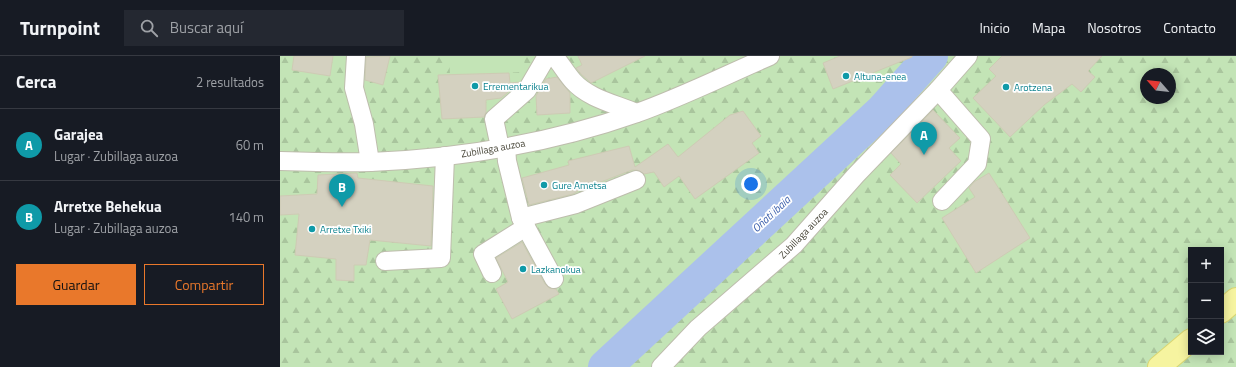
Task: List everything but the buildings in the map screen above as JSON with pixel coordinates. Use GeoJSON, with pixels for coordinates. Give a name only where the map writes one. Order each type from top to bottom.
{"type":"FeatureCollection","features":[{"type":"Feature","properties":{"kind":"main road"},"geometry":{"type":"LineString","coordinates":[[1224,309],[1236,299]]}},
{"type":"Feature","properties":{"kind":"main road"},"geometry":{"type":"LineString","coordinates":[[1159,367],[1188,343]]}},
{"type":"Feature","properties":{"kind":"street"},"geometry":{"type":"LineString","coordinates":[[356,56],[354,88],[364,124],[370,162]]}},
{"type":"Feature","properties":{"kind":"street"},"geometry":{"type":"LineString","coordinates":[[547,56],[527,90],[494,119],[508,161],[524,222],[554,279]]}},
{"type":"Feature","properties":{"kind":"street"},"geometry":{"type":"LineString","coordinates":[[554,56],[573,81],[580,87],[597,98],[636,113]]}},
{"type":"Feature","properties":{"kind":"street","name":"Zubillaga auzoa"},"geometry":{"type":"LineString","coordinates":[[280,161],[370,162],[445,156],[463,154],[502,142],[549,138],[593,127],[665,103],[770,56]]}},
{"type":"Feature","properties":{"kind":"street","name":"Zubillaga auzoa"},"geometry":{"type":"LineString","coordinates":[[661,367],[698,328],[794,245],[856,175],[938,90],[968,56]]}},
{"type":"Feature","properties":{"kind":"street"},"geometry":{"type":"LineString","coordinates":[[938,90],[981,139],[977,164],[942,200]]}},
{"type":"Feature","properties":{"kind":"street"},"geometry":{"type":"LineString","coordinates":[[385,261],[441,258],[445,156]]}},
{"type":"Feature","properties":{"kind":"street"},"geometry":{"type":"LineString","coordinates":[[492,273],[483,254],[524,222],[576,204],[636,180]]}},
{"type":"Feature","properties":{"kind":"green space"},"geometry":{"type":"Polygon","coordinates":[[[280,56],[1236,56],[1236,367],[280,367],[280,56]]]}},
{"type":"Feature","properties":{"kind":"green space"},"geometry":{"type":"Polygon","coordinates":[[[449,56],[524,56],[525,72],[450,75],[449,56]]]}},
{"type":"Feature","properties":{"kind":"waterway","name":"Oñati ibaia"},"geometry":{"type":"LineString","coordinates":[[605,367],[882,111],[931,56]]}},
{"type":"Feature","properties":{"kind":"place","name":"Altuna-enea"},"geometry":{"type":"Point","coordinates":[846,76]}},
{"type":"Feature","properties":{"kind":"place","name":"Errementarikua"},"geometry":{"type":"Point","coordinates":[475,86]}},
{"type":"Feature","properties":{"kind":"place","name":"Arotzena"},"geometry":{"type":"Point","coordinates":[1006,87]}},
{"type":"Feature","properties":{"kind":"place","name":"Garajea"},"geometry":{"type":"Point","coordinates":[924,155]}},
{"type":"Feature","properties":{"kind":"place","name":"Gure Ametsa"},"geometry":{"type":"Point","coordinates":[544,185]}},
{"type":"Feature","properties":{"kind":"place","name":"Arretxe Behekua"},"geometry":{"type":"Point","coordinates":[342,207]}},
{"type":"Feature","properties":{"kind":"place","name":"Arretxe Txiki"},"geometry":{"type":"Point","coordinates":[312,229]}},
{"type":"Feature","properties":{"kind":"place","name":"Lazkanokua"},"geometry":{"type":"Point","coordinates":[523,269]}}]}
